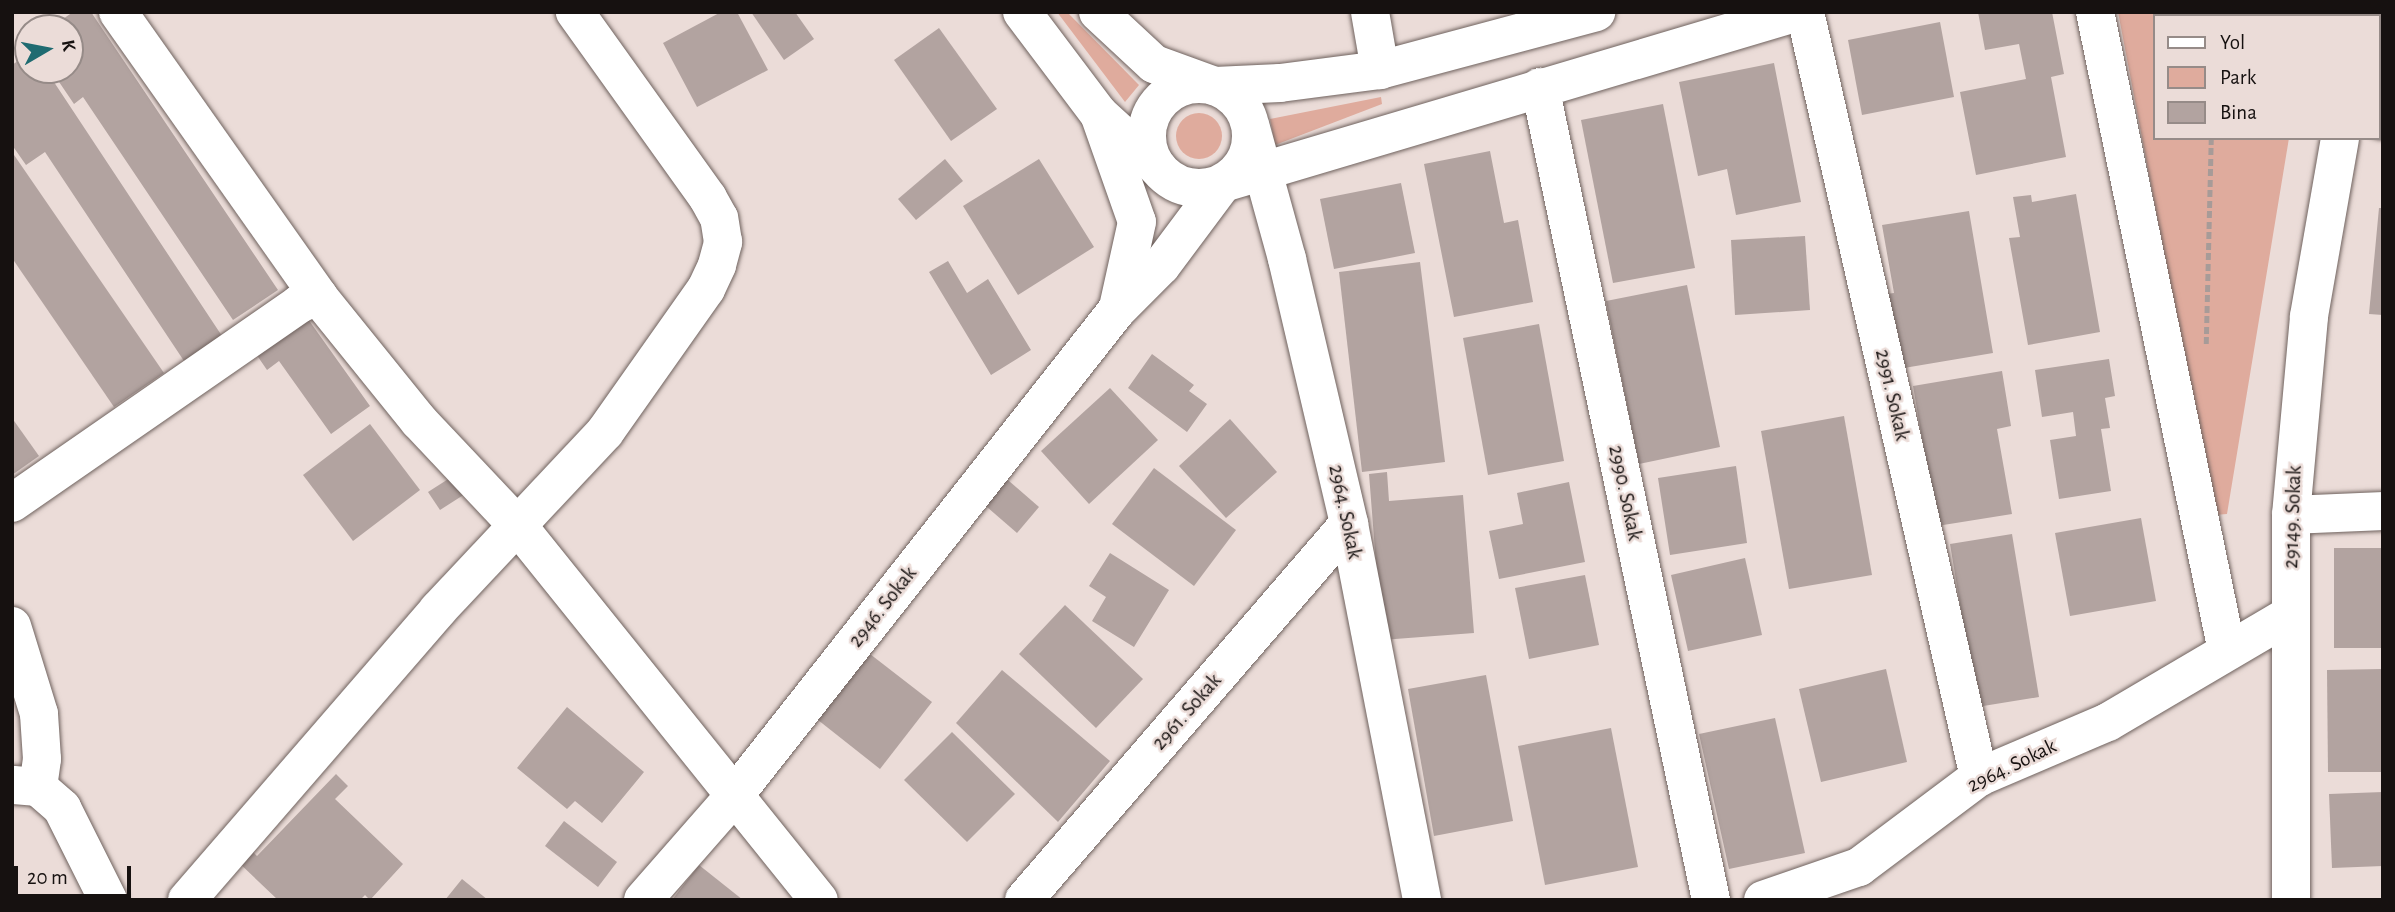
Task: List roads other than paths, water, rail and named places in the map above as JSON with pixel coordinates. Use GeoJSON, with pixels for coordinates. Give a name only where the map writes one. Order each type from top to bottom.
{"type":"FeatureCollection","features":[{"type":"Feature","properties":{"kind":"street"},"geometry":{"type":"LineString","coordinates":[[118,12],[318,296],[419,421],[517,526],[820,900]]}},
{"type":"Feature","properties":{"kind":"street"},"geometry":{"type":"LineString","coordinates":[[187,900],[438,610],[604,432],[706,289],[723,242],[719,218],[708,198],[575,12]]}},
{"type":"Feature","properties":{"kind":"street"},"geometry":{"type":"LineString","coordinates":[[1021,12],[1099,114],[1157,167],[1187,187],[1223,183],[1798,12]]}},
{"type":"Feature","properties":{"kind":"street"},"geometry":{"type":"LineString","coordinates":[[1098,12],[1154,64],[1214,86],[1239,102],[1251,128],[1244,163],[1223,183]]}},
{"type":"Feature","properties":{"kind":"street"},"geometry":{"type":"LineString","coordinates":[[1370,12],[1380,70]]}},
{"type":"Feature","properties":{"kind":"street"},"geometry":{"type":"LineString","coordinates":[[1117,310],[1137,222],[1157,167],[1147,140],[1157,105],[1179,88],[1280,83],[1380,70],[1596,12]]}},
{"type":"Feature","properties":{"kind":"street","name":"2991. Sokak"},"geometry":{"type":"LineString","coordinates":[[1805,12],[1979,777]]}},
{"type":"Feature","properties":{"kind":"street"},"geometry":{"type":"LineString","coordinates":[[2095,12],[2227,651]]}},
{"type":"Feature","properties":{"kind":"street","name":"2990. Sokak"},"geometry":{"type":"LineString","coordinates":[[1540,87],[1711,900]]}},
{"type":"Feature","properties":{"kind":"street"},"geometry":{"type":"LineString","coordinates":[[1099,114],[1137,222]]}},
{"type":"Feature","properties":{"kind":"street","name":"2964. Sokak"},"geometry":{"type":"LineString","coordinates":[[1251,128],[1287,259],[1349,524],[1422,900]]}},
{"type":"Feature","properties":{"kind":"street","name":"29149. Sokak"},"geometry":{"type":"LineString","coordinates":[[2291,900],[2291,515],[2309,316],[2340,140]]}},
{"type":"Feature","properties":{"kind":"street","name":"2946. Sokak"},"geometry":{"type":"LineString","coordinates":[[643,900],[734,796],[1117,310],[1161,266],[1223,183]]}},
{"type":"Feature","properties":{"kind":"street"},"geometry":{"type":"LineString","coordinates":[[12,503],[299,304],[318,296]]}},
{"type":"Feature","properties":{"kind":"street"},"geometry":{"type":"LineString","coordinates":[[2291,515],[2383,511]]}},
{"type":"Feature","properties":{"kind":"street","name":"2961. Sokak"},"geometry":{"type":"LineString","coordinates":[[1024,900],[1349,524]]}},
{"type":"Feature","properties":{"kind":"street","name":"2964. Sokak"},"geometry":{"type":"LineString","coordinates":[[1763,900],[1859,867],[1979,777],[2108,722],[2290,615]]}},
{"type":"Feature","properties":{"kind":"street"},"geometry":{"type":"LineString","coordinates":[[12,626],[39,714],[42,759],[25,786],[62,808],[108,900]]}}]}
